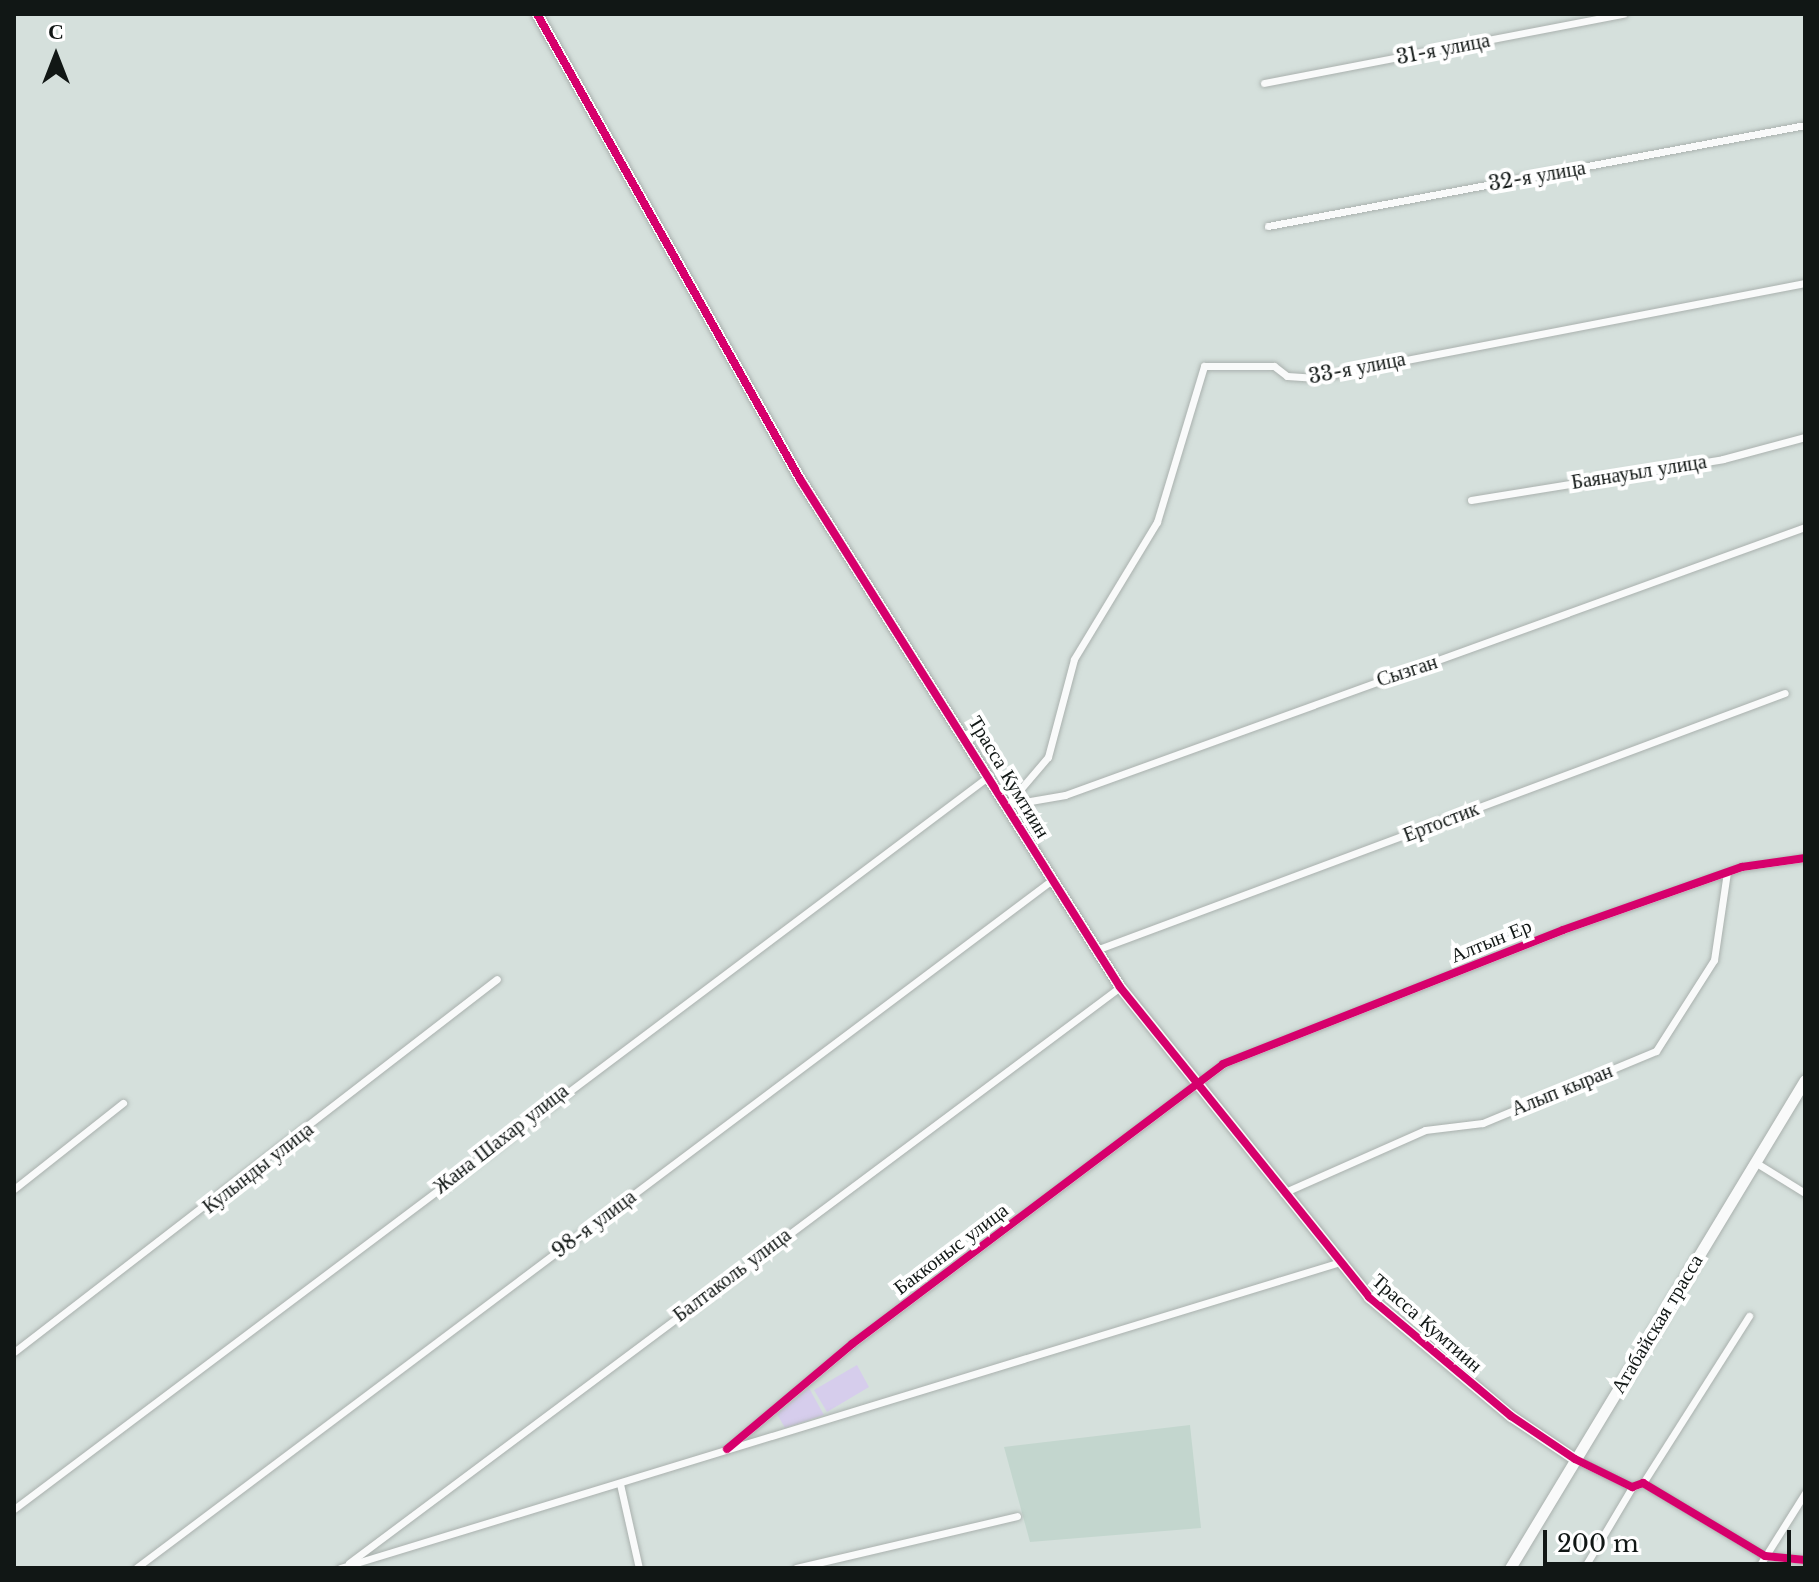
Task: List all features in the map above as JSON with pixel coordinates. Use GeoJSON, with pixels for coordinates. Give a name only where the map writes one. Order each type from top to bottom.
{"type":"FeatureCollection","features":[{"type":"Feature","properties":{"kind":"street","name":"Трасса Кумтиин"},"geometry":{"type":"LineString","coordinates":[[537,14],[792,466],[991,774],[1052,880],[1120,987],[1340,1262],[1401,1325],[1511,1416],[1575,1459]]}},
{"type":"Feature","properties":{"kind":"street","name":"31-я улица"},"geometry":{"type":"LineString","coordinates":[[1264,83],[1623,14]]}},
{"type":"Feature","properties":{"kind":"street","name":"32-я улица"},"geometry":{"type":"LineString","coordinates":[[1268,226],[1805,125]]}},
{"type":"Feature","properties":{"kind":"street","name":"33-я улица"},"geometry":{"type":"LineString","coordinates":[[1007,805],[1048,757],[1074,659],[1157,522],[1204,366],[1274,366],[1287,376],[1313,378],[1805,283]]}},
{"type":"Feature","properties":{"kind":"street","name":"Баянауыл улица"},"geometry":{"type":"LineString","coordinates":[[1471,500],[1723,459],[1805,437]]}},
{"type":"Feature","properties":{"kind":"street","name":"Сызган"},"geometry":{"type":"LineString","coordinates":[[1007,805],[1065,795],[1805,527]]}},
{"type":"Feature","properties":{"kind":"street","name":"Ертостик"},"geometry":{"type":"LineString","coordinates":[[1096,950],[1785,693]]}},
{"type":"Feature","properties":{"kind":"street","name":"Жана Шахар улица"},"geometry":{"type":"LineString","coordinates":[[14,1509],[991,774]]}},
{"type":"Feature","properties":{"kind":"street","name":"Алтын Ер"},"geometry":{"type":"LineString","coordinates":[[1199,1082],[1223,1064],[1727,872],[1805,858]]}},
{"type":"Feature","properties":{"kind":"street","name":"Алып кыран"},"geometry":{"type":"LineString","coordinates":[[1283,1193],[1425,1130],[1483,1123],[1656,1051],[1714,960],[1727,872]]}},
{"type":"Feature","properties":{"kind":"street","name":"98-я улица"},"geometry":{"type":"LineString","coordinates":[[136,1568],[1052,880]]}},
{"type":"Feature","properties":{"kind":"street","name":"Кулынды улица"},"geometry":{"type":"LineString","coordinates":[[14,1352],[497,979]]}},
{"type":"Feature","properties":{"kind":"street","name":"Балтаколь улица"},"geometry":{"type":"LineString","coordinates":[[342,1567],[1120,987]]}},
{"type":"Feature","properties":{"kind":"street","name":"Атабайская трасса"},"geometry":{"type":"LineString","coordinates":[[1510,1568],[1805,1080]]}},
{"type":"Feature","properties":{"kind":"street","name":"Бакконыс улица"},"geometry":{"type":"LineString","coordinates":[[727,1449],[852,1344],[1199,1082]]}},
{"type":"Feature","properties":{"kind":"street"},"geometry":{"type":"LineString","coordinates":[[14,1189],[123,1103]]}},
{"type":"Feature","properties":{"kind":"street"},"geometry":{"type":"LineString","coordinates":[[1755,1162],[1805,1193]]}},
{"type":"Feature","properties":{"kind":"street"},"geometry":{"type":"LineString","coordinates":[[342,1567],[1340,1262]]}},
{"type":"Feature","properties":{"kind":"street"},"geometry":{"type":"LineString","coordinates":[[1584,1568],[1632,1487],[1643,1483],[1749,1316]]}},
{"type":"Feature","properties":{"kind":"street"},"geometry":{"type":"LineString","coordinates":[[1575,1459],[1632,1487]]}},
{"type":"Feature","properties":{"kind":"street"},"geometry":{"type":"LineString","coordinates":[[1643,1483],[1765,1556],[1805,1560]]}},
{"type":"Feature","properties":{"kind":"street"},"geometry":{"type":"LineString","coordinates":[[620,1484],[639,1568]]}},
{"type":"Feature","properties":{"kind":"street"},"geometry":{"type":"LineString","coordinates":[[1758,1568],[1805,1493]]}},
{"type":"Feature","properties":{"kind":"street"},"geometry":{"type":"LineString","coordinates":[[796,1568],[1017,1516]]}},
{"type":"Feature","properties":{"kind":"shaded area"},"geometry":{"type":"Polygon","coordinates":[[[857,1365],[869,1387],[827,1412],[814,1390],[857,1365]]]}},
{"type":"Feature","properties":{"kind":"shaded area"},"geometry":{"type":"Polygon","coordinates":[[[809,1388],[824,1415],[785,1428],[777,1414],[809,1388]]]}},
{"type":"Feature","properties":{"kind":"shaded area"},"geometry":{"type":"Polygon","coordinates":[[[1190,1425],[1201,1528],[1030,1542],[1004,1447],[1190,1425]]]}},
{"type":"Feature","properties":{"kind":"cycle path"},"geometry":{"type":"LineString","coordinates":[[537,14],[800,479],[1120,987],[1369,1297],[1511,1416],[1575,1459],[1632,1487],[1643,1483],[1765,1556],[1805,1560]]}},
{"type":"Feature","properties":{"kind":"cycle path"},"geometry":{"type":"LineString","coordinates":[[727,1449],[852,1344],[1223,1064],[1563,930],[1742,867],[1805,858]]}}]}
